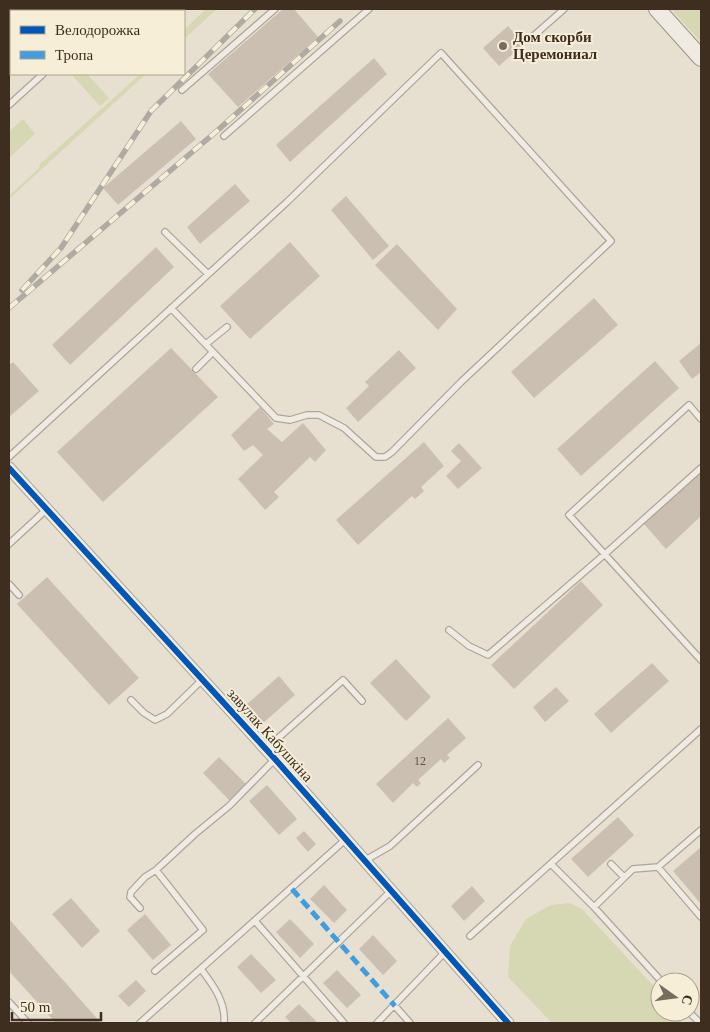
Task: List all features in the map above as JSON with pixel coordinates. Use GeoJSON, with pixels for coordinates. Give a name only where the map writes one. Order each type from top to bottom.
{"type":"FeatureCollection","features":[{"type":"Feature","properties":{"kind":"main road"},"geometry":{"type":"LineString","coordinates":[[657,9],[701,58]]}},
{"type":"Feature","properties":{"kind":"street","name":"завулак Кабушкіна"},"geometry":{"type":"LineString","coordinates":[[9,468],[275,759],[508,1023]]}},
{"type":"Feature","properties":{"kind":"lane"},"geometry":{"type":"LineString","coordinates":[[182,90],[275,9]]}},
{"type":"Feature","properties":{"kind":"lane"},"geometry":{"type":"LineString","coordinates":[[224,136],[370,9]]}},
{"type":"Feature","properties":{"kind":"lane"},"geometry":{"type":"LineString","coordinates":[[530,39],[564,9]]}},
{"type":"Feature","properties":{"kind":"lane"},"geometry":{"type":"LineString","coordinates":[[9,457],[286,202],[441,53],[611,241],[461,382],[392,452],[384,457],[376,457],[344,428],[319,415],[307,415],[290,420],[276,418],[171,308]]}},
{"type":"Feature","properties":{"kind":"lane"},"geometry":{"type":"LineString","coordinates":[[9,105],[42,75]]}},
{"type":"Feature","properties":{"kind":"lane"},"geometry":{"type":"LineString","coordinates":[[165,232],[208,274]]}},
{"type":"Feature","properties":{"kind":"lane"},"geometry":{"type":"LineString","coordinates":[[206,344],[227,327]]}},
{"type":"Feature","properties":{"kind":"lane"},"geometry":{"type":"LineString","coordinates":[[196,369],[213,352]]}},
{"type":"Feature","properties":{"kind":"lane"},"geometry":{"type":"LineString","coordinates":[[701,419],[689,405],[570,515],[701,660]]}},
{"type":"Feature","properties":{"kind":"lane"},"geometry":{"type":"LineString","coordinates":[[449,630],[469,646],[488,654],[605,554],[701,468]]}},
{"type":"Feature","properties":{"kind":"lane"},"geometry":{"type":"LineString","coordinates":[[9,544],[47,509]]}},
{"type":"Feature","properties":{"kind":"lane"},"geometry":{"type":"LineString","coordinates":[[9,584],[19,595]]}},
{"type":"Feature","properties":{"kind":"lane"},"geometry":{"type":"LineString","coordinates":[[131,700],[144,713],[155,720],[167,714],[203,679]]}},
{"type":"Feature","properties":{"kind":"lane"},"geometry":{"type":"LineString","coordinates":[[266,749],[343,680],[362,701]]}},
{"type":"Feature","properties":{"kind":"lane"},"geometry":{"type":"LineString","coordinates":[[470,936],[701,729]]}},
{"type":"Feature","properties":{"kind":"lane"},"geometry":{"type":"LineString","coordinates":[[140,908],[130,897],[131,892],[145,877],[156,870],[229,806],[275,759]]}},
{"type":"Feature","properties":{"kind":"lane"},"geometry":{"type":"LineString","coordinates":[[364,861],[390,846],[478,765]]}},
{"type":"Feature","properties":{"kind":"lane"},"geometry":{"type":"LineString","coordinates":[[594,907],[632,869],[658,866],[701,830]]}},
{"type":"Feature","properties":{"kind":"lane"},"geometry":{"type":"LineString","coordinates":[[140,1023],[256,922],[346,840]]}},
{"type":"Feature","properties":{"kind":"lane"},"geometry":{"type":"LineString","coordinates":[[551,864],[594,907],[653,972]]}},
{"type":"Feature","properties":{"kind":"lane"},"geometry":{"type":"LineString","coordinates":[[611,864],[624,877]]}},
{"type":"Feature","properties":{"kind":"lane"},"geometry":{"type":"LineString","coordinates":[[658,866],[701,917]]}},
{"type":"Feature","properties":{"kind":"lane"},"geometry":{"type":"LineString","coordinates":[[155,971],[203,930],[156,870]]}},
{"type":"Feature","properties":{"kind":"lane"},"geometry":{"type":"LineString","coordinates":[[255,1023],[391,891]]}},
{"type":"Feature","properties":{"kind":"lane"},"geometry":{"type":"LineString","coordinates":[[256,922],[344,1023]]}},
{"type":"Feature","properties":{"kind":"lane"},"geometry":{"type":"LineString","coordinates":[[377,1023],[445,952]]}},
{"type":"Feature","properties":{"kind":"lane"},"geometry":{"type":"LineString","coordinates":[[201,969],[214,987],[222,1004],[224,1023]]}},
{"type":"Feature","properties":{"kind":"lane"},"geometry":{"type":"LineString","coordinates":[[9,1002],[28,1023]]}},
{"type":"Feature","properties":{"kind":"lane"},"geometry":{"type":"LineString","coordinates":[[395,1006],[410,1023]]}},
{"type":"Feature","properties":{"kind":"green space"},"geometry":{"type":"Polygon","coordinates":[[[206,9],[217,9],[185,38],[185,29],[206,9]]]}},
{"type":"Feature","properties":{"kind":"green space"},"geometry":{"type":"Polygon","coordinates":[[[671,9],[701,9],[701,42],[671,9]]]}},
{"type":"Feature","properties":{"kind":"green space"},"geometry":{"type":"Polygon","coordinates":[[[72,75],[88,75],[109,98],[100,106],[72,75]]]}},
{"type":"Feature","properties":{"kind":"green space"},"geometry":{"type":"Polygon","coordinates":[[[138,75],[145,75],[9,199],[9,196],[39,168],[40,164],[138,75]]]}},
{"type":"Feature","properties":{"kind":"green space"},"geometry":{"type":"Polygon","coordinates":[[[23,119],[35,134],[9,158],[9,132],[23,119]]]}},
{"type":"Feature","properties":{"kind":"green space"},"geometry":{"type":"Polygon","coordinates":[[[569,903],[582,909],[650,982],[650,1022],[681,1023],[552,1023],[508,977],[510,946],[526,919],[551,905],[569,903]]]}},
{"type":"Feature","properties":{"kind":"building"},"geometry":{"type":"Polygon","coordinates":[[[9,9],[24,9],[10,10],[10,36],[9,9]]]}},
{"type":"Feature","properties":{"kind":"building"},"geometry":{"type":"Polygon","coordinates":[[[283,9],[294,9],[318,37],[238,107],[208,74],[283,9]]]}},
{"type":"Feature","properties":{"kind":"building","name":"Дом скорби Церемониал"},"geometry":{"type":"Polygon","coordinates":[[[508,26],[524,44],[499,66],[483,48],[508,26]]]}},
{"type":"Feature","properties":{"kind":"building"},"geometry":{"type":"Polygon","coordinates":[[[374,58],[387,74],[290,162],[276,145],[374,58]]]}},
{"type":"Feature","properties":{"kind":"building"},"geometry":{"type":"Polygon","coordinates":[[[181,121],[196,139],[118,205],[103,188],[181,121]]]}},
{"type":"Feature","properties":{"kind":"building"},"geometry":{"type":"Polygon","coordinates":[[[235,184],[250,201],[200,244],[187,227],[235,184]]]}},
{"type":"Feature","properties":{"kind":"building"},"geometry":{"type":"Polygon","coordinates":[[[346,196],[389,246],[373,260],[331,210],[346,196]]]}},
{"type":"Feature","properties":{"kind":"building"},"geometry":{"type":"Polygon","coordinates":[[[290,242],[320,276],[250,339],[220,306],[290,242]]]}},
{"type":"Feature","properties":{"kind":"building"},"geometry":{"type":"Polygon","coordinates":[[[397,244],[457,309],[438,330],[375,265],[397,244]]]}},
{"type":"Feature","properties":{"kind":"building"},"geometry":{"type":"Polygon","coordinates":[[[156,247],[174,267],[70,365],[52,345],[156,247]]]}},
{"type":"Feature","properties":{"kind":"building"},"geometry":{"type":"Polygon","coordinates":[[[594,298],[618,325],[534,398],[511,372],[594,298]]]}},
{"type":"Feature","properties":{"kind":"building"},"geometry":{"type":"Polygon","coordinates":[[[701,343],[701,372],[692,379],[679,361],[701,343]]]}},
{"type":"Feature","properties":{"kind":"building"},"geometry":{"type":"Polygon","coordinates":[[[171,348],[218,397],[103,502],[57,452],[171,348]]]}},
{"type":"Feature","properties":{"kind":"building"},"geometry":{"type":"Polygon","coordinates":[[[399,350],[416,368],[358,422],[346,408],[369,386],[365,382],[399,350]]]}},
{"type":"Feature","properties":{"kind":"building"},"geometry":{"type":"Polygon","coordinates":[[[655,361],[679,388],[581,476],[557,449],[655,361]]]}},
{"type":"Feature","properties":{"kind":"building"},"geometry":{"type":"Polygon","coordinates":[[[13,362],[39,391],[9,417],[9,365],[13,362]]]}},
{"type":"Feature","properties":{"kind":"building"},"geometry":{"type":"Polygon","coordinates":[[[260,407],[274,424],[267,429],[282,442],[303,423],[326,450],[315,462],[310,457],[274,492],[279,497],[265,510],[238,479],[263,455],[253,445],[244,451],[231,435],[260,407]]]}},
{"type":"Feature","properties":{"kind":"building"},"geometry":{"type":"Polygon","coordinates":[[[424,442],[444,466],[421,487],[424,491],[415,499],[412,496],[358,545],[336,520],[424,442]]]}},
{"type":"Feature","properties":{"kind":"building"},"geometry":{"type":"Polygon","coordinates":[[[459,443],[482,468],[458,489],[446,476],[461,461],[451,451],[459,443]]]}},
{"type":"Feature","properties":{"kind":"building"},"geometry":{"type":"Polygon","coordinates":[[[701,470],[701,516],[666,549],[643,523],[701,470]]]}},
{"type":"Feature","properties":{"kind":"building"},"geometry":{"type":"Polygon","coordinates":[[[47,577],[139,678],[109,705],[17,604],[47,577]]]}},
{"type":"Feature","properties":{"kind":"building"},"geometry":{"type":"Polygon","coordinates":[[[581,581],[603,605],[514,689],[491,665],[581,581]]]}},
{"type":"Feature","properties":{"kind":"building"},"geometry":{"type":"Polygon","coordinates":[[[396,659],[431,697],[406,721],[370,683],[396,659]]]}},
{"type":"Feature","properties":{"kind":"building"},"geometry":{"type":"Polygon","coordinates":[[[652,663],[669,681],[611,733],[594,714],[652,663]]]}},
{"type":"Feature","properties":{"kind":"building"},"geometry":{"type":"Polygon","coordinates":[[[279,676],[295,695],[263,723],[247,704],[279,676]]]}},
{"type":"Feature","properties":{"kind":"building"},"geometry":{"type":"Polygon","coordinates":[[[556,687],[569,701],[545,722],[533,707],[556,687]]]}},
{"type":"Feature","properties":{"kind":"building"},"geometry":{"type":"Polygon","coordinates":[[[448,718],[466,738],[447,755],[450,758],[444,763],[441,759],[418,780],[421,783],[417,787],[413,783],[393,803],[376,784],[448,718]]]}},
{"type":"Feature","properties":{"kind":"building"},"geometry":{"type":"Polygon","coordinates":[[[219,757],[247,785],[231,802],[203,773],[219,757]]]}},
{"type":"Feature","properties":{"kind":"building"},"geometry":{"type":"Polygon","coordinates":[[[267,785],[297,819],[279,835],[249,801],[267,785]]]}},
{"type":"Feature","properties":{"kind":"building"},"geometry":{"type":"Polygon","coordinates":[[[618,817],[634,835],[588,877],[571,859],[618,817]]]}},
{"type":"Feature","properties":{"kind":"building"},"geometry":{"type":"Polygon","coordinates":[[[304,831],[316,844],[308,852],[296,838],[304,831]]]}},
{"type":"Feature","properties":{"kind":"building"},"geometry":{"type":"Polygon","coordinates":[[[700,848],[701,850],[701,904],[673,871],[700,848]]]}},
{"type":"Feature","properties":{"kind":"building"},"geometry":{"type":"Polygon","coordinates":[[[324,885],[347,910],[334,923],[310,899],[324,885]]]}},
{"type":"Feature","properties":{"kind":"building"},"geometry":{"type":"Polygon","coordinates":[[[472,886],[485,901],[464,921],[451,906],[472,886]]]}},
{"type":"Feature","properties":{"kind":"building"},"geometry":{"type":"Polygon","coordinates":[[[71,898],[100,931],[82,948],[52,914],[71,898]]]}},
{"type":"Feature","properties":{"kind":"building"},"geometry":{"type":"Polygon","coordinates":[[[145,914],[171,945],[153,960],[127,930],[145,914]]]}},
{"type":"Feature","properties":{"kind":"building"},"geometry":{"type":"Polygon","coordinates":[[[9,919],[101,1023],[56,1023],[9,971],[9,919]]]}},
{"type":"Feature","properties":{"kind":"building"},"geometry":{"type":"Polygon","coordinates":[[[290,919],[314,944],[300,958],[276,932],[290,919]]]}},
{"type":"Feature","properties":{"kind":"building"},"geometry":{"type":"Polygon","coordinates":[[[373,935],[397,961],[383,975],[359,949],[373,935]]]}},
{"type":"Feature","properties":{"kind":"building"},"geometry":{"type":"Polygon","coordinates":[[[251,954],[276,980],[261,993],[237,967],[251,954]]]}},
{"type":"Feature","properties":{"kind":"building"},"geometry":{"type":"Polygon","coordinates":[[[337,970],[361,995],[347,1008],[323,983],[337,970]]]}},
{"type":"Feature","properties":{"kind":"building"},"geometry":{"type":"Polygon","coordinates":[[[136,980],[146,991],[129,1007],[118,996],[136,980]]]}},
{"type":"Feature","properties":{"kind":"building"},"geometry":{"type":"Polygon","coordinates":[[[299,1004],[318,1023],[291,1023],[285,1017],[299,1004]]]}},
{"type":"Feature","properties":{"kind":"railway"},"geometry":{"type":"LineString","coordinates":[[22,290],[61,248],[151,111],[255,9]]}},
{"type":"Feature","properties":{"kind":"railway"},"geometry":{"type":"LineString","coordinates":[[9,308],[218,130],[340,21]]}},
{"type":"Feature","properties":{"kind":"marked path"},"geometry":{"type":"LineString","coordinates":[[292,889],[395,1006]]}},
{"type":"Feature","properties":{"kind":"cycle path"},"geometry":{"type":"LineString","coordinates":[[9,468],[275,759],[508,1023]]}},
{"type":"Feature","properties":{"kind":"place","name":"Дом скорби Церемониал"},"geometry":{"type":"Point","coordinates":[503,46]}}]}
